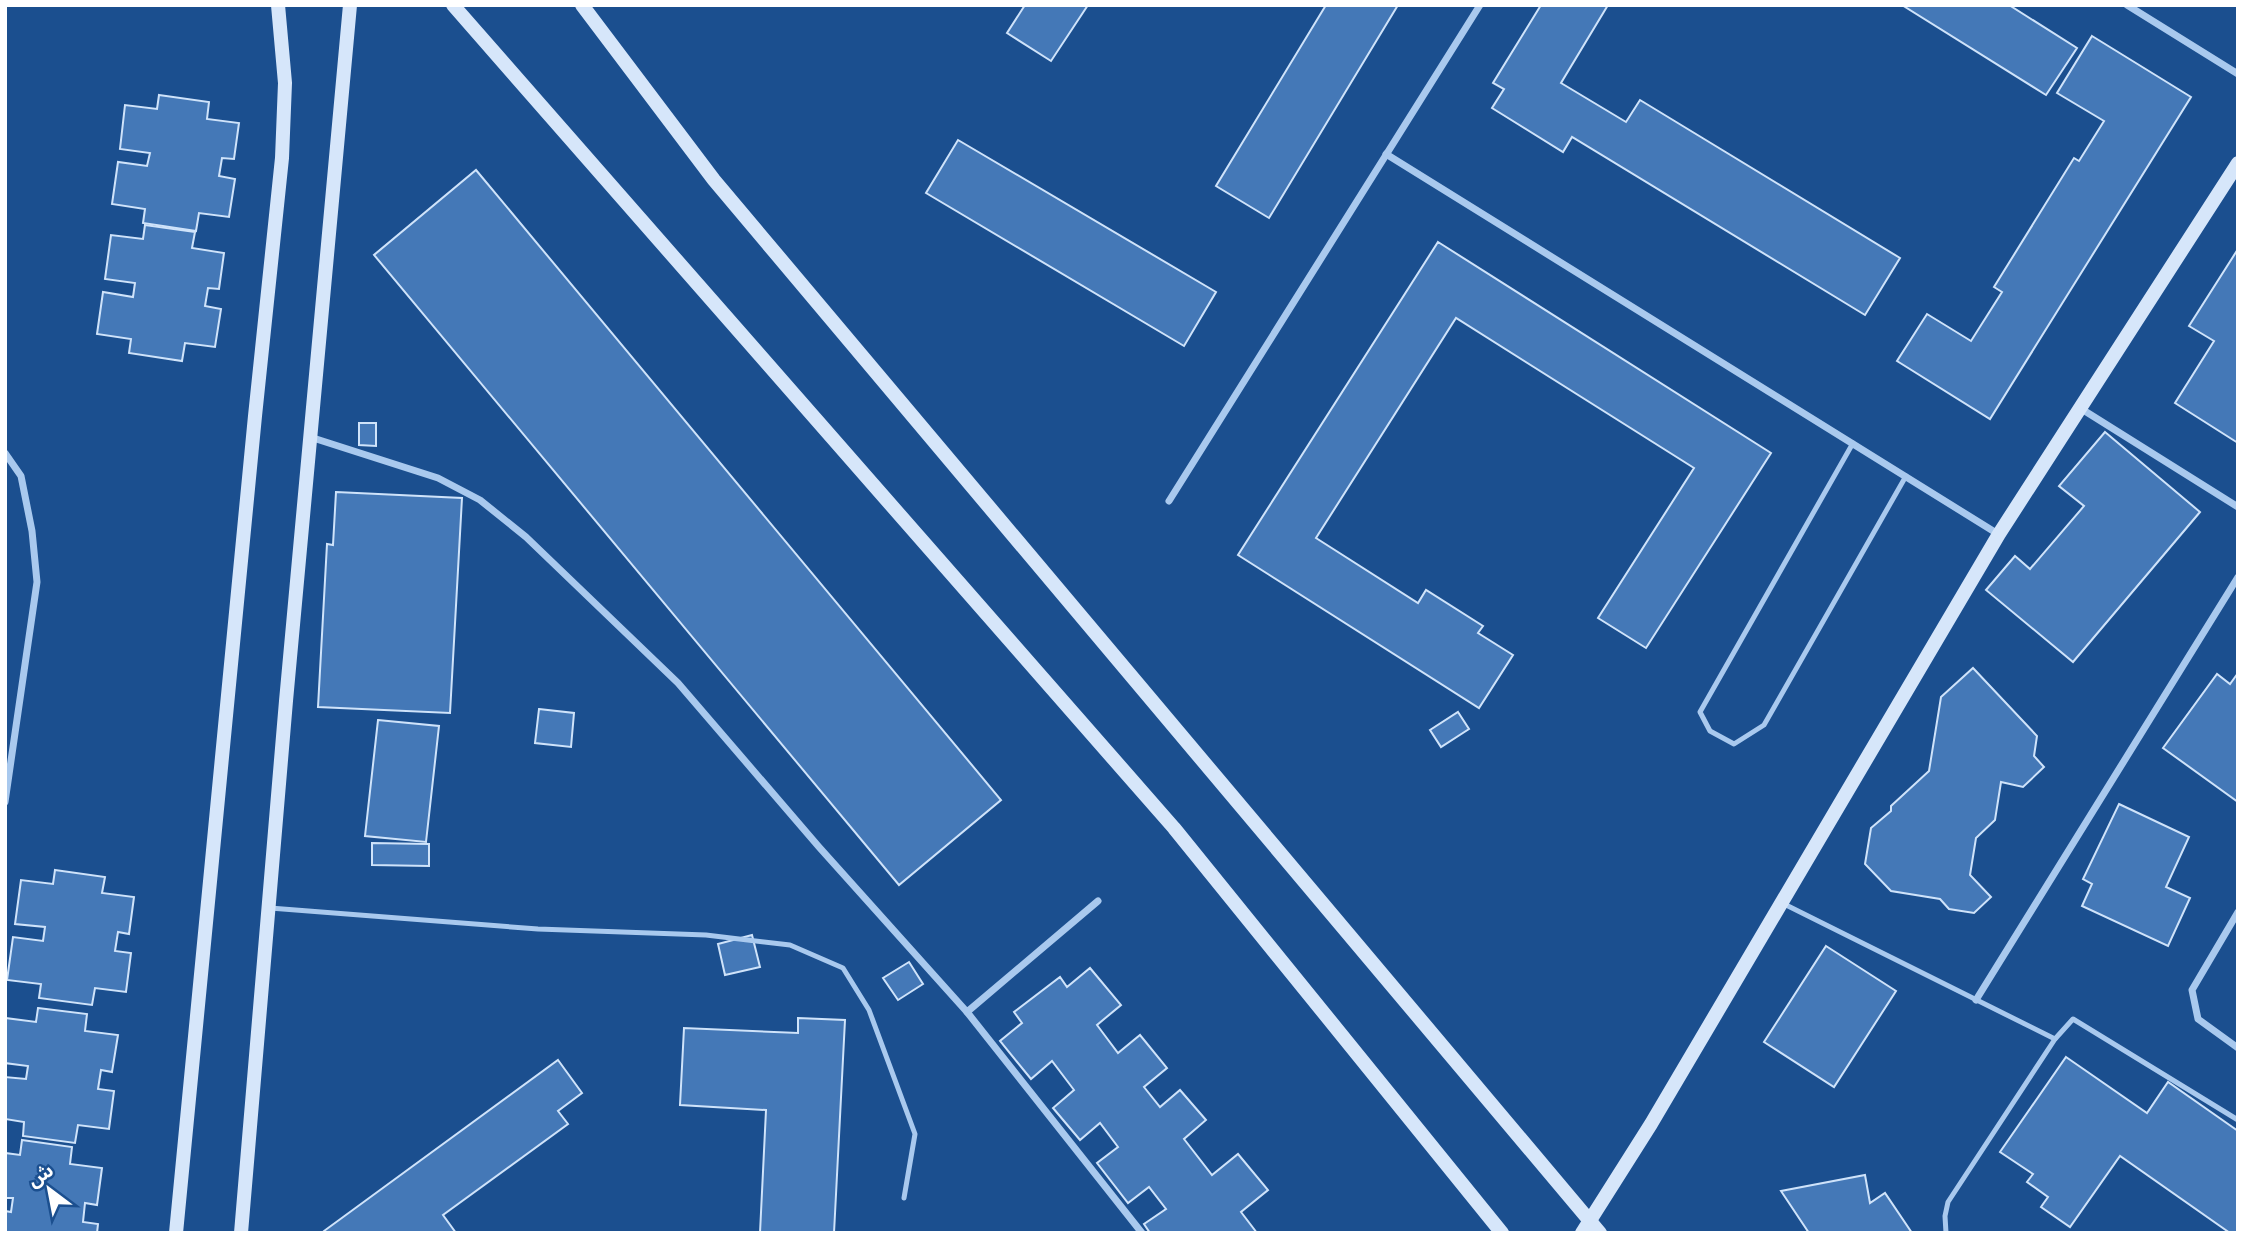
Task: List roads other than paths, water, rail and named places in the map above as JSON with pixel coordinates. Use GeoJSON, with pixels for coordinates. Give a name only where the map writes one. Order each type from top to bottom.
{"type":"FeatureCollection","features":[{"type":"Feature","properties":{"kind":"main road"},"geometry":{"type":"LineString","coordinates":[[176,1233],[282,158],[285,83],[278,5]]}},
{"type":"Feature","properties":{"kind":"main road"},"geometry":{"type":"LineString","coordinates":[[241,1233],[350,5]]}},
{"type":"Feature","properties":{"kind":"main road"},"geometry":{"type":"LineString","coordinates":[[453,5],[1174,828],[1502,1233]]}},
{"type":"Feature","properties":{"kind":"main road"},"geometry":{"type":"LineString","coordinates":[[582,5],[715,180],[1596,1227]]}},
{"type":"Feature","properties":{"kind":"main road"},"geometry":{"type":"LineString","coordinates":[[1582,1233],[1596,1227],[1781,902],[1998,534],[2238,163]]}},
{"type":"Feature","properties":{"kind":"street"},"geometry":{"type":"LineString","coordinates":[[1169,501],[1480,5]]}},
{"type":"Feature","properties":{"kind":"street"},"geometry":{"type":"LineString","coordinates":[[2127,5],[2238,74]]}},
{"type":"Feature","properties":{"kind":"street"},"geometry":{"type":"LineString","coordinates":[[1386,154],[1998,534]]}},
{"type":"Feature","properties":{"kind":"street"},"geometry":{"type":"LineString","coordinates":[[2080,408],[2238,507]]}},
{"type":"Feature","properties":{"kind":"street"},"geometry":{"type":"LineString","coordinates":[[310,437],[438,478],[480,500],[526,537],[678,683],[819,848],[967,1012],[1142,1233]]}},
{"type":"Feature","properties":{"kind":"street"},"geometry":{"type":"LineString","coordinates":[[5,453],[21,476],[32,531],[37,582],[5,802]]}},
{"type":"Feature","properties":{"kind":"street"},"geometry":{"type":"LineString","coordinates":[[1976,1000],[2238,577]]}},
{"type":"Feature","properties":{"kind":"street"},"geometry":{"type":"LineString","coordinates":[[967,1012],[1098,901]]}},
{"type":"Feature","properties":{"kind":"street"},"geometry":{"type":"LineString","coordinates":[[2238,912],[2192,990],[2198,1019],[2238,1048]]}},
{"type":"Feature","properties":{"kind":"lane"},"geometry":{"type":"LineString","coordinates":[[1853,443],[1700,712],[1710,731],[1734,744],[1764,725],[1906,476]]}},
{"type":"Feature","properties":{"kind":"lane"},"geometry":{"type":"LineString","coordinates":[[1781,902],[2055,1039]]}},
{"type":"Feature","properties":{"kind":"lane"},"geometry":{"type":"LineString","coordinates":[[270,908],[538,929],[706,935],[790,945],[843,968],[869,1010],[915,1134],[904,1198]]}},
{"type":"Feature","properties":{"kind":"lane"},"geometry":{"type":"LineString","coordinates":[[1946,1233],[1948,1202],[2055,1039],[2073,1020],[2238,1120]]}}]}
